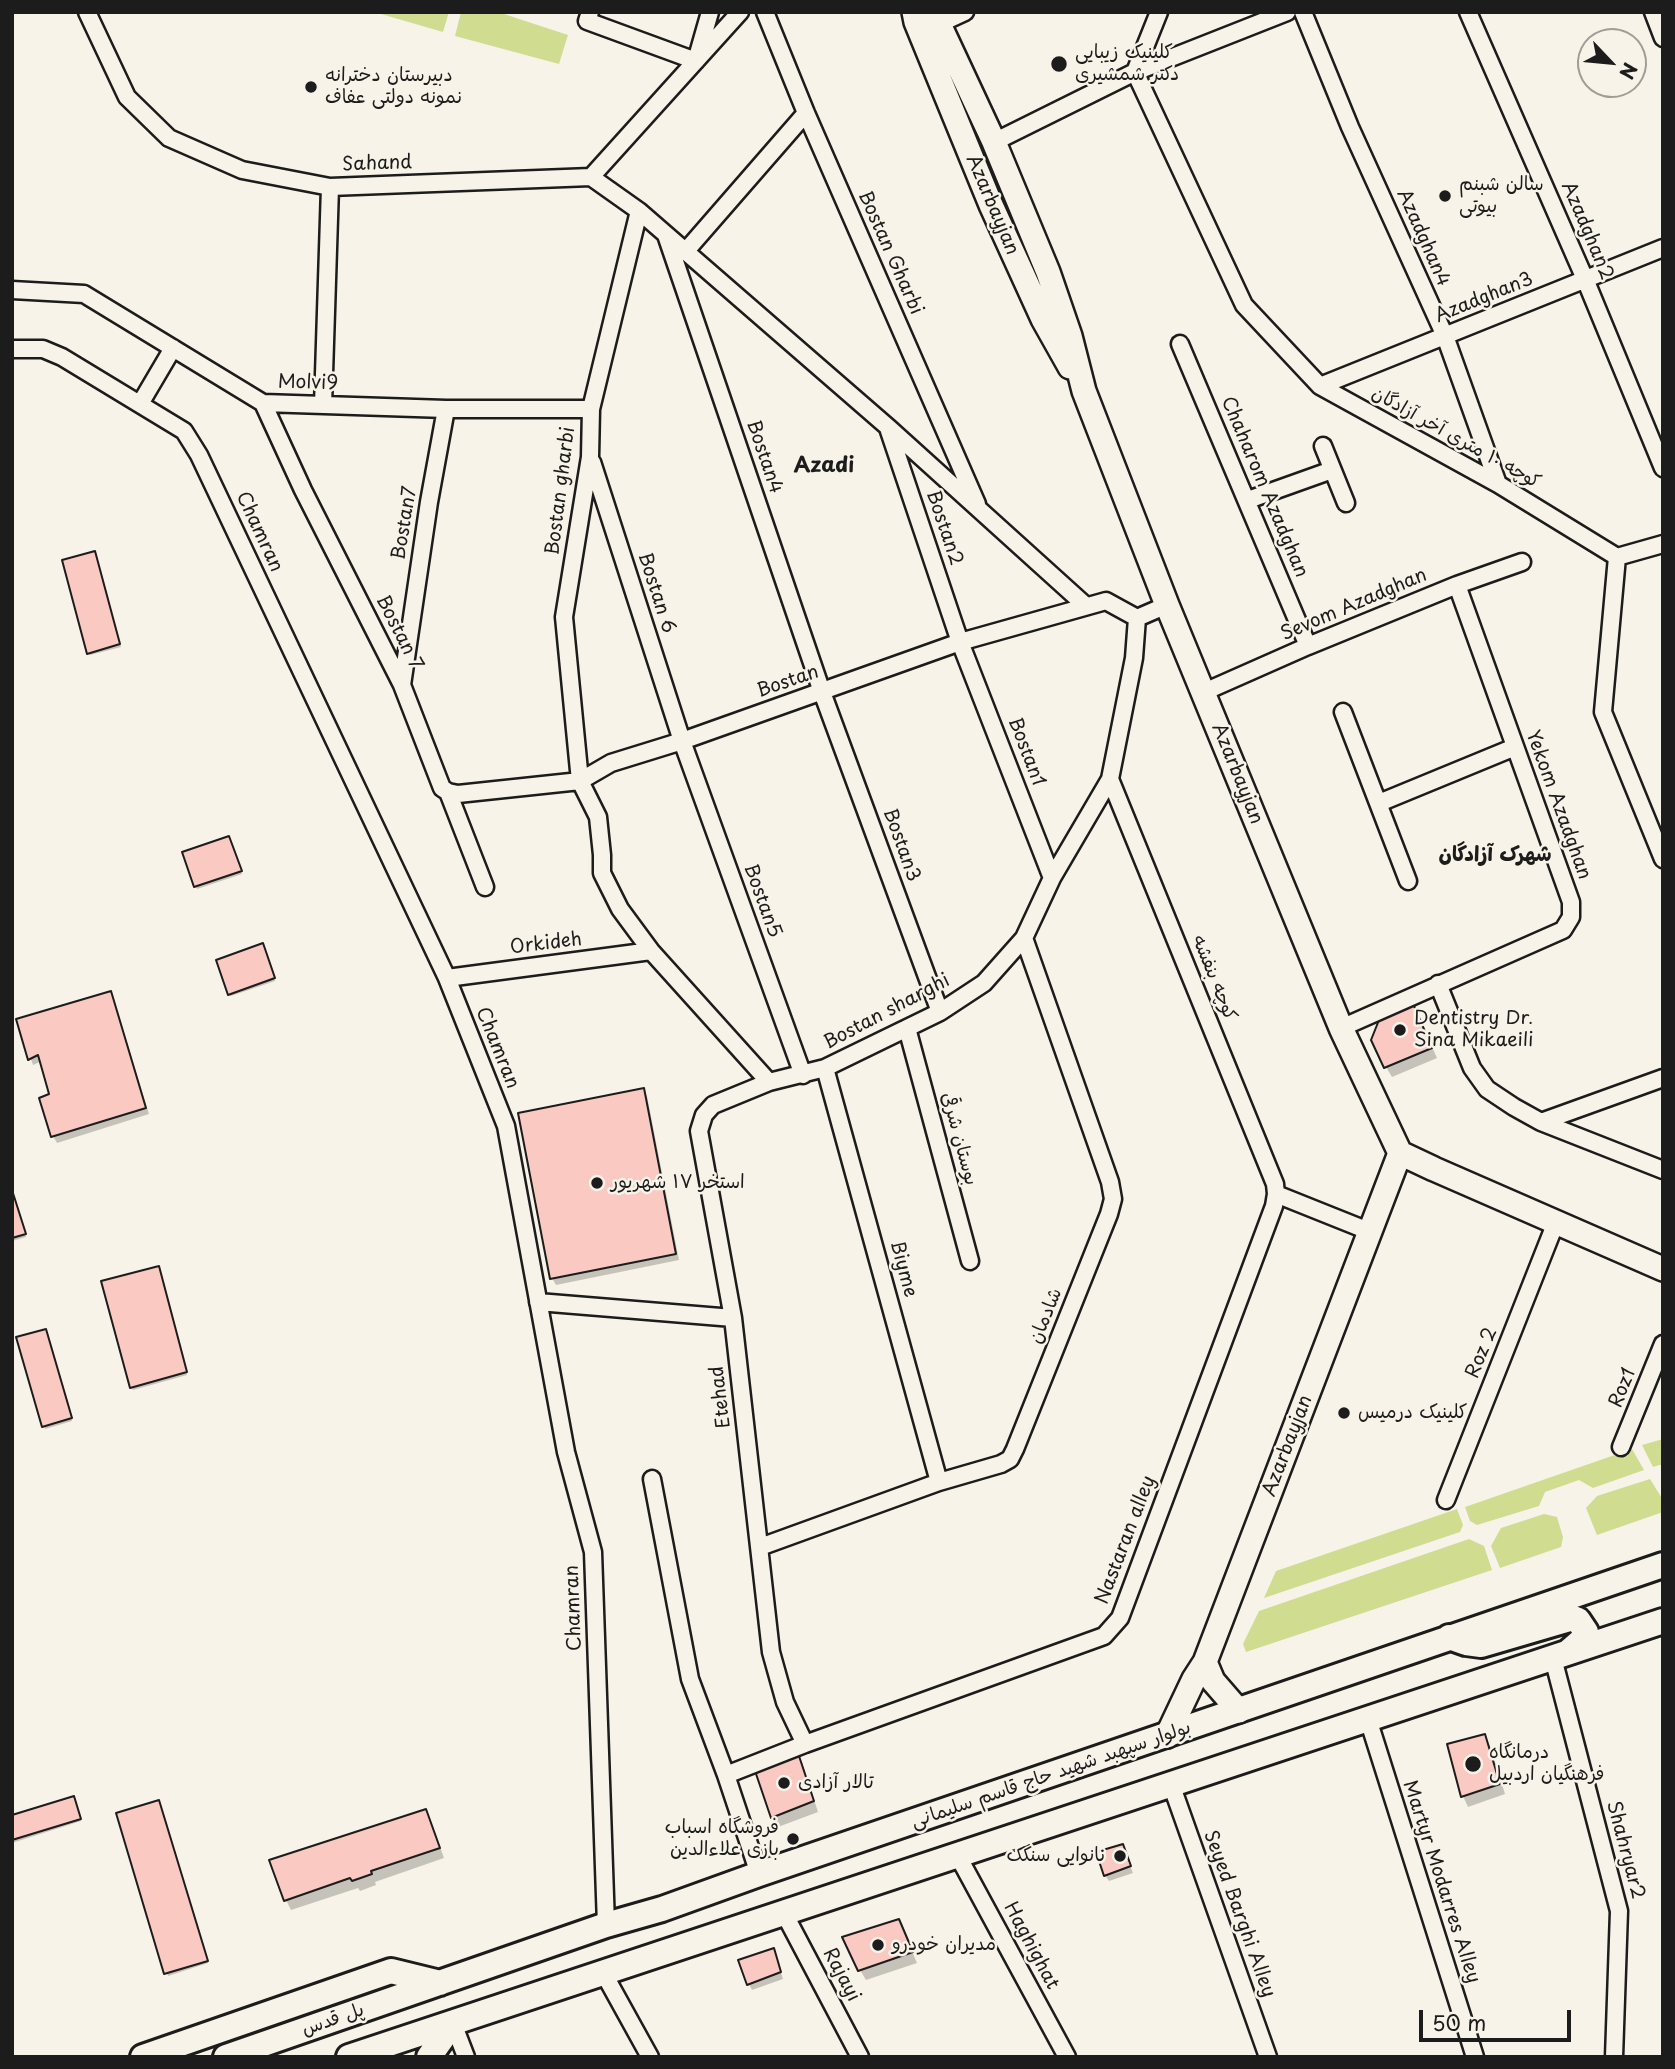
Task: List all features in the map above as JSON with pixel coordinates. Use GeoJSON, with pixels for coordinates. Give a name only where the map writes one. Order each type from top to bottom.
{"type":"FeatureCollection","features":[{"type":"Feature","properties":{"kind":"main road","name":"بولوار سپهبد شهید حاج قاسم سلیمانی"},"geometry":{"type":"LineString","coordinates":[[440,1983],[1663,1565]]}},
{"type":"Feature","properties":{"kind":"main road"},"geometry":{"type":"LineString","coordinates":[[1449,1637],[1481,1645],[1573,1618],[1578,1620],[1586,1632],[1583,1639],[1560,1655]]}},
{"type":"Feature","properties":{"kind":"main road"},"geometry":{"type":"LineString","coordinates":[[429,2057],[453,2023],[1663,1621]]}},
{"type":"Feature","properties":{"kind":"main road"},"geometry":{"type":"LineString","coordinates":[[143,2057],[391,1971],[440,1983]]}},
{"type":"Feature","properties":{"kind":"main road","name":"پل قدس"},"geometry":{"type":"LineString","coordinates":[[226,2057],[440,1983]]}},
{"type":"Feature","properties":{"kind":"main road","name":"پل قدس"},"geometry":{"type":"LineString","coordinates":[[349,2057],[453,2023]]}},
{"type":"Feature","properties":{"kind":"street","name":"Sahand"},"geometry":{"type":"LineString","coordinates":[[87,12],[127,97],[169,138],[242,170],[330,187],[591,177]]}},
{"type":"Feature","properties":{"kind":"street"},"geometry":{"type":"LineString","coordinates":[[590,12],[587,21],[696,61]]}},
{"type":"Feature","properties":{"kind":"street"},"geometry":{"type":"LineString","coordinates":[[696,61],[710,12]]}},
{"type":"Feature","properties":{"kind":"street"},"geometry":{"type":"LineString","coordinates":[[591,177],[740,12]]}},
{"type":"Feature","properties":{"kind":"street","name":"Bostan Gharbi"},"geometry":{"type":"LineString","coordinates":[[765,12],[806,113],[979,509]]}},
{"type":"Feature","properties":{"kind":"street","name":"Azarbayjan"},"geometry":{"type":"LineString","coordinates":[[914,12],[991,205],[1043,318],[1084,391]]}},
{"type":"Feature","properties":{"kind":"street"},"geometry":{"type":"LineString","coordinates":[[935,18],[965,12]]}},
{"type":"Feature","properties":{"kind":"street"},"geometry":{"type":"LineString","coordinates":[[1135,72],[1159,12]]}},
{"type":"Feature","properties":{"kind":"street"},"geometry":{"type":"LineString","coordinates":[[994,142],[1135,72],[1287,12]]}},
{"type":"Feature","properties":{"kind":"street","name":"Azadghan4"},"geometry":{"type":"LineString","coordinates":[[1303,12],[1350,127],[1445,337],[1498,484]]}},
{"type":"Feature","properties":{"kind":"street","name":"Azadghan2"},"geometry":{"type":"LineString","coordinates":[[1468,12],[1585,279],[1663,468]]}},
{"type":"Feature","properties":{"kind":"street"},"geometry":{"type":"LineString","coordinates":[[1653,12],[1663,38]]}},
{"type":"Feature","properties":{"kind":"street","name":"Azarbayjan"},"geometry":{"type":"LineString","coordinates":[[935,18],[994,142],[1048,272],[1070,336],[1084,391],[1167,605],[1341,1028],[1401,1153],[1205,1662],[1167,1736]]}},
{"type":"Feature","properties":{"kind":"street","name":"کوچه ۱۰ متری آخر آزادگان"},"geometry":{"type":"LineString","coordinates":[[1135,72],[1244,305],[1321,386],[1498,484],[1617,557]]}},
{"type":"Feature","properties":{"kind":"street"},"geometry":{"type":"LineString","coordinates":[[685,251],[806,113]]}},
{"type":"Feature","properties":{"kind":"street","name":"Bostan Gharbi"},"geometry":{"type":"LineString","coordinates":[[591,177],[639,211],[889,428],[1086,606]]}},
{"type":"Feature","properties":{"kind":"street"},"geometry":{"type":"LineString","coordinates":[[323,405],[330,187]]}},
{"type":"Feature","properties":{"kind":"street","name":"Bostan gharbi"},"geometry":{"type":"LineString","coordinates":[[580,781],[564,617],[590,457],[591,409],[639,211]]}},
{"type":"Feature","properties":{"kind":"street","name":"Bostan4"},"geometry":{"type":"LineString","coordinates":[[666,235],[822,692]]}},
{"type":"Feature","properties":{"kind":"street","name":"Azadghan3"},"geometry":{"type":"LineString","coordinates":[[1321,386],[1663,248]]}},
{"type":"Feature","properties":{"kind":"street","name":"Molvi9"},"geometry":{"type":"LineString","coordinates":[[12,290],[84,294],[263,403],[446,409],[591,409]]}},
{"type":"Feature","properties":{"kind":"street","name":"Chaharom Azadghan"},"geometry":{"type":"LineString","coordinates":[[1180,344],[1308,646]]}},
{"type":"Feature","properties":{"kind":"street"},"geometry":{"type":"LineString","coordinates":[[140,404],[173,348]]}},
{"type":"Feature","properties":{"kind":"street","name":"Chamran"},"geometry":{"type":"LineString","coordinates":[[12,349],[43,349],[62,356],[184,431],[199,455],[447,978],[506,1126],[566,1452],[593,1552],[606,1925]]}},
{"type":"Feature","properties":{"kind":"street","name":"Bostan 7"},"geometry":{"type":"LineString","coordinates":[[263,403],[303,490],[402,685],[442,788],[448,792],[485,887]]}},
{"type":"Feature","properties":{"kind":"street","name":"Bostan7"},"geometry":{"type":"LineString","coordinates":[[402,685],[429,502],[446,409]]}},
{"type":"Feature","properties":{"kind":"street","name":"Bostan2"},"geometry":{"type":"LineString","coordinates":[[889,428],[960,642]]}},
{"type":"Feature","properties":{"kind":"street"},"geometry":{"type":"LineString","coordinates":[[1322,446],[1346,503]]}},
{"type":"Feature","properties":{"kind":"street","name":"Bostan 6"},"geometry":{"type":"LineString","coordinates":[[590,457],[682,741]]}},
{"type":"Feature","properties":{"kind":"street"},"geometry":{"type":"LineString","coordinates":[[1248,500],[1332,470]]}},
{"type":"Feature","properties":{"kind":"street"},"geometry":{"type":"LineString","coordinates":[[1663,544],[1617,557],[1603,712],[1663,859]]}},
{"type":"Feature","properties":{"kind":"street","name":"Sevom Azadghan"},"geometry":{"type":"LineString","coordinates":[[1204,692],[1457,585],[1522,562]]}},
{"type":"Feature","properties":{"kind":"street","name":"Yekom Azadghan"},"geometry":{"type":"LineString","coordinates":[[1341,1028],[1563,930],[1571,917],[1571,902],[1457,585]]}},
{"type":"Feature","properties":{"kind":"street","name":"Bostan"},"geometry":{"type":"LineString","coordinates":[[448,792],[458,794],[580,781],[611,764],[960,642],[1086,606],[1106,601],[1137,618]]}},
{"type":"Feature","properties":{"kind":"street"},"geometry":{"type":"LineString","coordinates":[[1137,618],[1167,605]]}},
{"type":"Feature","properties":{"kind":"street","name":"Bostan sharghi"},"geometry":{"type":"LineString","coordinates":[[769,1082],[825,1068],[940,1012],[984,983],[1024,937],[1052,878],[1110,779],[1134,658],[1137,618]]}},
{"type":"Feature","properties":{"kind":"street","name":"Bostan1"},"geometry":{"type":"LineString","coordinates":[[960,642],[1052,878]]}},
{"type":"Feature","properties":{"kind":"street","name":"Bostan3"},"geometry":{"type":"LineString","coordinates":[[822,692],[940,1012]]}},
{"type":"Feature","properties":{"kind":"street"},"geometry":{"type":"LineString","coordinates":[[1343,712],[1408,881]]}},
{"type":"Feature","properties":{"kind":"street","name":"Bostan5"},"geometry":{"type":"LineString","coordinates":[[682,741],[803,1075]]}},
{"type":"Feature","properties":{"kind":"street"},"geometry":{"type":"LineString","coordinates":[[1378,803],[1515,747]]}},
{"type":"Feature","properties":{"kind":"street","name":"کوچه بنفشه"},"geometry":{"type":"LineString","coordinates":[[1110,779],[1275,1184],[1276,1194]]}},
{"type":"Feature","properties":{"kind":"street"},"geometry":{"type":"LineString","coordinates":[[580,781],[597,817],[602,873],[620,909],[651,951],[769,1082]]}},
{"type":"Feature","properties":{"kind":"street","name":"شادمان"},"geometry":{"type":"LineString","coordinates":[[760,1548],[939,1482],[1010,1459],[1113,1199],[1110,1182],[1024,937]]}},
{"type":"Feature","properties":{"kind":"street","name":"Orkideh"},"geometry":{"type":"LineString","coordinates":[[447,978],[651,951]]}},
{"type":"Feature","properties":{"kind":"street"},"geometry":{"type":"LineString","coordinates":[[1438,984],[1472,1068],[1487,1089],[1541,1122],[1663,1170]]}},
{"type":"Feature","properties":{"kind":"street","name":"بوستان شرقی"},"geometry":{"type":"LineString","coordinates":[[907,1028],[970,1261]]}},
{"type":"Feature","properties":{"kind":"street","name":"Biyme"},"geometry":{"type":"LineString","coordinates":[[825,1068],[939,1482]]}},
{"type":"Feature","properties":{"kind":"street"},"geometry":{"type":"LineString","coordinates":[[1541,1122],[1663,1078]]}},
{"type":"Feature","properties":{"kind":"street","name":"Etehad"},"geometry":{"type":"LineString","coordinates":[[769,1082],[713,1105],[704,1115],[699,1131],[733,1318],[771,1652],[785,1702],[805,1744]]}},
{"type":"Feature","properties":{"kind":"street"},"geometry":{"type":"LineString","coordinates":[[1401,1153],[1663,1269]]}},
{"type":"Feature","properties":{"kind":"street"},"geometry":{"type":"LineString","coordinates":[[1276,1194],[1371,1232]]}},
{"type":"Feature","properties":{"kind":"street","name":"Nastaran alley"},"geometry":{"type":"LineString","coordinates":[[726,1775],[1104,1636],[1111,1629],[1120,1618],[1125,1605],[1276,1194]]}},
{"type":"Feature","properties":{"kind":"street","name":"Roz 2"},"geometry":{"type":"LineString","coordinates":[[1446,1500],[1556,1222]]}},
{"type":"Feature","properties":{"kind":"street"},"geometry":{"type":"LineString","coordinates":[[538,1302],[733,1318]]}},
{"type":"Feature","properties":{"kind":"street","name":"Roz1"},"geometry":{"type":"LineString","coordinates":[[1621,1447],[1663,1344]]}},
{"type":"Feature","properties":{"kind":"street"},"geometry":{"type":"LineString","coordinates":[[652,1479],[690,1679],[759,1874]]}},
{"type":"Feature","properties":{"kind":"street","name":"Shahryar2"},"geometry":{"type":"LineString","coordinates":[[1560,1655],[1619,1911],[1614,2057]]}},
{"type":"Feature","properties":{"kind":"street"},"geometry":{"type":"LineString","coordinates":[[1205,1662],[1213,1681],[1239,1711]]}},
{"type":"Feature","properties":{"kind":"street","name":"Martyr Modarres Alley"},"geometry":{"type":"LineString","coordinates":[[1368,1719],[1475,2057]]}},
{"type":"Feature","properties":{"kind":"street","name":"Seyed Barghi Alley"},"geometry":{"type":"LineString","coordinates":[[1171,1784],[1268,2057]]}},
{"type":"Feature","properties":{"kind":"street","name":"Haghighat"},"geometry":{"type":"LineString","coordinates":[[958,1856],[1067,2057]]}},
{"type":"Feature","properties":{"kind":"street","name":"Rajayi"},"geometry":{"type":"LineString","coordinates":[[784,1913],[860,2057]]}},
{"type":"Feature","properties":{"kind":"street"},"geometry":{"type":"LineString","coordinates":[[603,1972],[650,2057]]}},
{"type":"Feature","properties":{"kind":"street"},"geometry":{"type":"LineString","coordinates":[[453,2023],[466,2057]]}},
{"type":"Feature","properties":{"kind":"green space"},"geometry":{"type":"Polygon","coordinates":[[[374,12],[449,12],[443,32],[374,12]]]}},
{"type":"Feature","properties":{"kind":"green space"},"geometry":{"type":"Polygon","coordinates":[[[461,12],[498,12],[568,35],[559,64],[455,36],[461,12]]]}},
{"type":"Feature","properties":{"kind":"green space"},"geometry":{"type":"Polygon","coordinates":[[[1663,1439],[1663,1464],[1653,1467],[1642,1445],[1663,1439]]]}},
{"type":"Feature","properties":{"kind":"green space"},"geometry":{"type":"Polygon","coordinates":[[[1632,1449],[1644,1470],[1593,1488],[1579,1480],[1545,1492],[1539,1506],[1477,1525],[1470,1521],[1465,1507],[1632,1449]]]}},
{"type":"Feature","properties":{"kind":"green space"},"geometry":{"type":"Polygon","coordinates":[[[1650,1479],[1663,1500],[1663,1512],[1597,1535],[1586,1508],[1597,1496],[1650,1479]]]}},
{"type":"Feature","properties":{"kind":"green space"},"geometry":{"type":"Polygon","coordinates":[[[1457,1509],[1463,1525],[1460,1532],[1264,1598],[1276,1571],[1457,1509]]]}},
{"type":"Feature","properties":{"kind":"green space"},"geometry":{"type":"Polygon","coordinates":[[[1544,1514],[1557,1517],[1563,1537],[1561,1547],[1500,1568],[1491,1546],[1501,1528],[1544,1514]]]}},
{"type":"Feature","properties":{"kind":"green space"},"geometry":{"type":"Polygon","coordinates":[[[1469,1539],[1484,1546],[1492,1570],[1246,1652],[1243,1644],[1259,1611],[1469,1539]]]}},
{"type":"Feature","properties":{"kind":"building"},"geometry":{"type":"Polygon","coordinates":[[[95,551],[120,644],[87,654],[62,560],[95,551]]]}},
{"type":"Feature","properties":{"kind":"building"},"geometry":{"type":"Polygon","coordinates":[[[229,836],[242,871],[194,887],[182,852],[229,836]]]}},
{"type":"Feature","properties":{"kind":"building"},"geometry":{"type":"Polygon","coordinates":[[[263,943],[275,978],[228,995],[216,960],[263,943]]]}},
{"type":"Feature","properties":{"kind":"building"},"geometry":{"type":"Polygon","coordinates":[[[111,991],[146,1108],[51,1137],[39,1098],[49,1094],[38,1055],[28,1060],[16,1019],[111,991]]]}},
{"type":"Feature","properties":{"kind":"building","name":"Dentistry Dr. Sina Mikaeili"},"geometry":{"type":"Polygon","coordinates":[[[1412,1001],[1432,1048],[1384,1068],[1371,1040],[1379,1020],[1412,1001]]]}},
{"type":"Feature","properties":{"kind":"building","name":"استخر ١٧ شهریور"},"geometry":{"type":"Polygon","coordinates":[[[644,1088],[676,1254],[550,1279],[518,1113],[644,1088]]]}},
{"type":"Feature","properties":{"kind":"building"},"geometry":{"type":"Polygon","coordinates":[[[12,1190],[26,1234],[12,1238],[12,1190]]]}},
{"type":"Feature","properties":{"kind":"building"},"geometry":{"type":"Polygon","coordinates":[[[159,1266],[187,1372],[130,1388],[101,1281],[159,1266]]]}},
{"type":"Feature","properties":{"kind":"building"},"geometry":{"type":"Polygon","coordinates":[[[46,1329],[72,1418],[42,1427],[16,1337],[46,1329]]]}},
{"type":"Feature","properties":{"kind":"building","name":"درمانگاه فرهنگیان اردبیل"},"geometry":{"type":"Polygon","coordinates":[[[1485,1734],[1500,1784],[1461,1797],[1447,1744],[1485,1734]]]}},
{"type":"Feature","properties":{"kind":"building","name":"تالار آزادی"},"geometry":{"type":"Polygon","coordinates":[[[797,1750],[814,1801],[771,1818],[753,1765],[797,1750]]]}},
{"type":"Feature","properties":{"kind":"building"},"geometry":{"type":"Polygon","coordinates":[[[74,1796],[81,1819],[12,1840],[12,1815],[74,1796]]]}},
{"type":"Feature","properties":{"kind":"building"},"geometry":{"type":"Polygon","coordinates":[[[159,1800],[208,1961],[164,1974],[116,1813],[159,1800]]]}},
{"type":"Feature","properties":{"kind":"building"},"geometry":{"type":"Polygon","coordinates":[[[426,1809],[440,1848],[371,1871],[372,1874],[352,1881],[350,1878],[284,1901],[269,1860],[426,1809]]]}},
{"type":"Feature","properties":{"kind":"building"},"geometry":{"type":"Polygon","coordinates":[[[1123,1844],[1131,1866],[1104,1876],[1096,1852],[1123,1844]]]}},
{"type":"Feature","properties":{"kind":"building","name":"مدیران خودرو"},"geometry":{"type":"Polygon","coordinates":[[[899,1919],[913,1952],[858,1971],[842,1937],[899,1919]]]}},
{"type":"Feature","properties":{"kind":"building"},"geometry":{"type":"Polygon","coordinates":[[[774,1948],[781,1972],[747,1985],[738,1960],[774,1948]]]}},
{"type":"Feature","properties":{"kind":"place","name":"کلینیک زیبایی دکتر شمشیری"},"geometry":{"type":"Point","coordinates":[1059,64]}},
{"type":"Feature","properties":{"kind":"place","name":"دبیرستان دخترانه نمونه دولتی عفاف"},"geometry":{"type":"Point","coordinates":[311,87]}},
{"type":"Feature","properties":{"kind":"place","name":"سالن شبنم بیوتی"},"geometry":{"type":"Point","coordinates":[1445,196]}},
{"type":"Feature","properties":{"kind":"place","name":"Dentistry Dr. Sina Mikaeili"},"geometry":{"type":"Point","coordinates":[1400,1030]}},
{"type":"Feature","properties":{"kind":"place","name":"استخر ١٧ شهریور"},"geometry":{"type":"Point","coordinates":[597,1183]}},
{"type":"Feature","properties":{"kind":"place","name":"کلینیک درمیس"},"geometry":{"type":"Point","coordinates":[1344,1413]}},
{"type":"Feature","properties":{"kind":"place","name":"درمانگاه فرهنگیان اردبیل"},"geometry":{"type":"Point","coordinates":[1473,1764]}},
{"type":"Feature","properties":{"kind":"place","name":"تالار آزادی"},"geometry":{"type":"Point","coordinates":[784,1783]}},
{"type":"Feature","properties":{"kind":"place","name":"فروشگاه اسباب بازی علاءالدین"},"geometry":{"type":"Point","coordinates":[793,1839]}},
{"type":"Feature","properties":{"kind":"place","name":"نانوایی سنگک"},"geometry":{"type":"Point","coordinates":[1120,1856]}},
{"type":"Feature","properties":{"kind":"place","name":"مدیران خودرو"},"geometry":{"type":"Point","coordinates":[878,1945]}},
{"type":"Feature","properties":{"kind":"district","name":"Azadi"},"geometry":{"type":"Point","coordinates":[824,466]}},
{"type":"Feature","properties":{"kind":"district","name":"شهرک آزادگان"},"geometry":{"type":"Point","coordinates":[1495,855]}}]}
